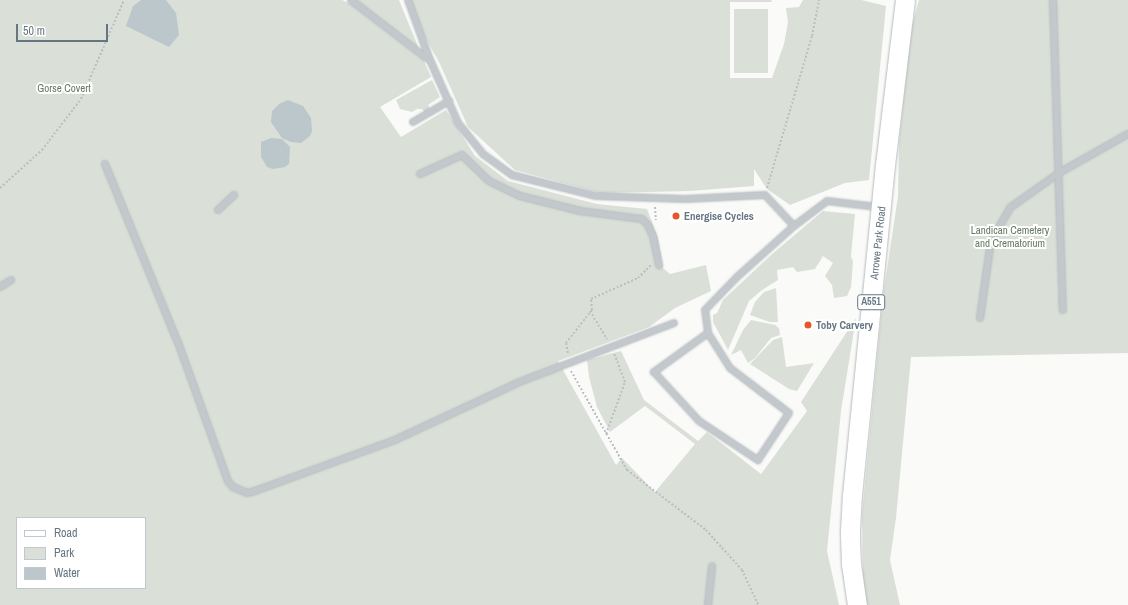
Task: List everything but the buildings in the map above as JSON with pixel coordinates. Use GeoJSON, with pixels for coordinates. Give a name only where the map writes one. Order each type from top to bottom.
{"type":"FeatureCollection","features":[{"type":"Feature","properties":{"kind":"main road","name":"Arrowe Park Road"},"geometry":{"type":"LineString","coordinates":[[857,605],[851,564],[850,531],[852,495],[904,0]]}},
{"type":"Feature","properties":{"kind":"lane"},"geometry":{"type":"LineString","coordinates":[[351,0],[430,60]]}},
{"type":"Feature","properties":{"kind":"lane"},"geometry":{"type":"LineString","coordinates":[[408,0],[430,60],[458,123],[483,154],[512,176],[596,196],[685,199],[765,195],[794,226]]}},
{"type":"Feature","properties":{"kind":"lane"},"geometry":{"type":"LineString","coordinates":[[1053,0],[1063,310]]}},
{"type":"Feature","properties":{"kind":"lane"},"geometry":{"type":"LineString","coordinates":[[413,122],[449,101]]}},
{"type":"Feature","properties":{"kind":"lane"},"geometry":{"type":"LineString","coordinates":[[980,318],[991,241],[1012,207],[1059,173],[1128,134]]}},
{"type":"Feature","properties":{"kind":"lane"},"geometry":{"type":"LineString","coordinates":[[420,174],[462,156],[489,181],[520,196],[580,211],[642,220],[648,226],[653,236],[659,265]]}},
{"type":"Feature","properties":{"kind":"lane"},"geometry":{"type":"LineString","coordinates":[[105,164],[179,345],[228,481],[238,490],[255,492],[388,443],[517,384],[674,323]]}},
{"type":"Feature","properties":{"kind":"lane"},"geometry":{"type":"LineString","coordinates":[[218,210],[234,195]]}},
{"type":"Feature","properties":{"kind":"lane"},"geometry":{"type":"LineString","coordinates":[[708,333],[654,372],[699,420],[758,460],[789,413],[730,368],[708,333],[705,310],[737,277],[794,226],[828,201],[882,207]]}},
{"type":"Feature","properties":{"kind":"lane"},"geometry":{"type":"LineString","coordinates":[[0,287],[11,280]]}},
{"type":"Feature","properties":{"kind":"lane"},"geometry":{"type":"LineString","coordinates":[[708,605],[712,566]]}},
{"type":"Feature","properties":{"kind":"path"},"geometry":{"type":"LineString","coordinates":[[0,188],[42,150],[81,99],[124,0]]}},
{"type":"Feature","properties":{"kind":"path"},"geometry":{"type":"LineString","coordinates":[[765,195],[812,36],[819,0]]}},
{"type":"Feature","properties":{"kind":"path"},"geometry":{"type":"LineString","coordinates":[[654,198],[657,222]]}},
{"type":"Feature","properties":{"kind":"path"},"geometry":{"type":"LineString","coordinates":[[658,258],[638,278],[591,299],[590,312],[566,343],[572,374],[627,470],[706,530],[742,570],[758,605]]}},
{"type":"Feature","properties":{"kind":"path"},"geometry":{"type":"LineString","coordinates":[[590,312],[611,347],[625,382],[606,434]]}},
{"type":"Feature","properties":{"kind":"green space","name":"Gorse Covert"},"geometry":{"type":"Polygon","coordinates":[[[0,0],[342,0],[351,4],[423,59],[431,77],[380,107],[401,137],[446,110],[475,156],[508,181],[597,204],[647,209],[658,238],[663,268],[670,274],[706,265],[711,291],[675,308],[649,327],[558,361],[616,465],[622,458],[655,492],[695,444],[645,406],[610,432],[597,407],[589,377],[587,360],[621,351],[644,400],[698,441],[707,432],[761,474],[807,411],[801,402],[856,318],[841,411],[827,551],[839,605],[0,605],[0,0]]]}},
{"type":"Feature","properties":{"kind":"green space"},"geometry":{"type":"Polygon","coordinates":[[[354,0],[399,0],[419,49],[354,0]]]}},
{"type":"Feature","properties":{"kind":"green space"},"geometry":{"type":"Polygon","coordinates":[[[411,0],[771,0],[772,2],[730,2],[730,78],[772,78],[784,44],[788,22],[786,8],[799,7],[803,0],[861,0],[886,6],[869,180],[845,183],[790,205],[767,189],[754,169],[754,186],[690,191],[600,193],[515,170],[468,127],[439,62],[419,26],[411,0]]]}},
{"type":"Feature","properties":{"kind":"green space","name":"Landican Cemetery and Crematorium"},"geometry":{"type":"Polygon","coordinates":[[[919,0],[1128,0],[1128,353],[911,357],[896,518],[890,560],[900,605],[867,605],[863,584],[862,515],[883,296],[898,196],[899,142],[911,29],[919,0]]]}},
{"type":"Feature","properties":{"kind":"green space"},"geometry":{"type":"Polygon","coordinates":[[[734,9],[768,9],[768,73],[734,73],[734,9]]]}},
{"type":"Feature","properties":{"kind":"green space"},"geometry":{"type":"Polygon","coordinates":[[[432,80],[440,97],[428,105],[430,109],[425,112],[422,109],[417,109],[412,112],[400,109],[396,100],[432,80]]]}},
{"type":"Feature","properties":{"kind":"green space"},"geometry":{"type":"Polygon","coordinates":[[[823,211],[855,214],[851,256],[853,262],[851,287],[847,296],[834,298],[832,285],[825,276],[833,263],[823,256],[815,269],[797,272],[793,267],[777,270],[778,280],[762,290],[749,301],[728,350],[713,322],[713,315],[717,313],[723,300],[771,255],[823,211]]]}},
{"type":"Feature","properties":{"kind":"green space"},"geometry":{"type":"Polygon","coordinates":[[[776,288],[778,322],[770,322],[750,315],[755,302],[764,292],[776,288]]]}},
{"type":"Feature","properties":{"kind":"green space"},"geometry":{"type":"Polygon","coordinates":[[[751,320],[775,325],[779,328],[780,335],[771,338],[755,358],[748,363],[741,350],[731,355],[743,330],[751,320]]]}},
{"type":"Feature","properties":{"kind":"green space"},"geometry":{"type":"Polygon","coordinates":[[[782,337],[786,367],[814,363],[797,391],[789,389],[750,364],[773,340],[782,337]]]}},
{"type":"Feature","properties":{"kind":"water"},"geometry":{"type":"Polygon","coordinates":[[[141,0],[166,0],[176,13],[179,35],[169,47],[126,26],[133,6],[141,0]]]}},
{"type":"Feature","properties":{"kind":"water"},"geometry":{"type":"Polygon","coordinates":[[[288,100],[303,106],[311,118],[312,131],[310,136],[301,143],[291,142],[282,138],[271,122],[272,111],[279,104],[288,100]]]}},
{"type":"Feature","properties":{"kind":"water"},"geometry":{"type":"Polygon","coordinates":[[[271,138],[282,139],[290,147],[289,164],[285,167],[273,169],[267,167],[261,157],[261,142],[271,138]]]}},
{"type":"Feature","properties":{"kind":"place","name":"Energise Cycles"},"geometry":{"type":"Point","coordinates":[676,216]}},
{"type":"Feature","properties":{"kind":"place","name":"Toby Carvery"},"geometry":{"type":"Point","coordinates":[808,325]}}]}
